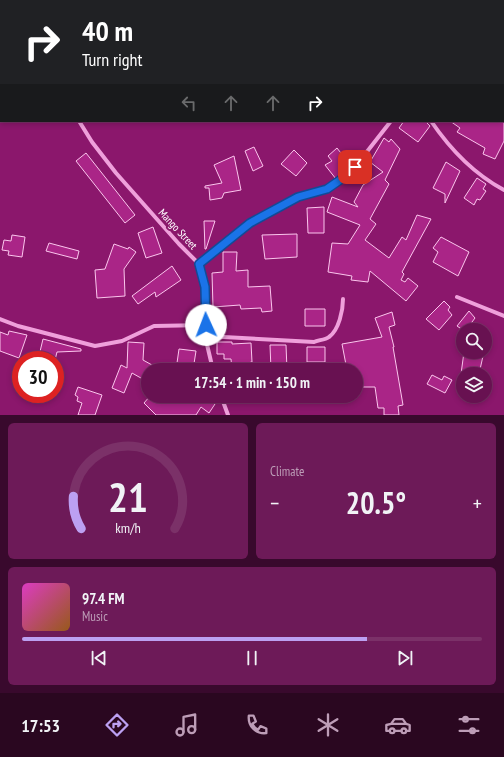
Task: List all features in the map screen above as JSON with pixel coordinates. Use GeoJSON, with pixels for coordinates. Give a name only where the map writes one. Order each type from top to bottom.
{"type":"FeatureCollection","features":[{"type":"Feature","properties":{"kind":"street","name":"Mango Street"},"geometry":{"type":"LineString","coordinates":[[80,122],[92,142],[116,173],[179,244],[199,264],[205,287],[205,336],[211,363]]}},
{"type":"Feature","properties":{"kind":"street"},"geometry":{"type":"LineString","coordinates":[[199,264],[257,219],[298,197],[327,189],[340,180],[355,167],[391,122]]}},
{"type":"Feature","properties":{"kind":"street"},"geometry":{"type":"LineString","coordinates":[[433,122],[446,143],[474,171],[504,190]]}},
{"type":"Feature","properties":{"kind":"street"},"geometry":{"type":"LineString","coordinates":[[457,298],[504,316]]}},
{"type":"Feature","properties":{"kind":"street"},"geometry":{"type":"LineString","coordinates":[[205,336],[314,342],[328,337],[333,332],[343,307],[343,299]]}},
{"type":"Feature","properties":{"kind":"street"},"geometry":{"type":"LineString","coordinates":[[0,319],[18,326],[95,346],[122,341],[154,326],[206,325]]}},
{"type":"Feature","properties":{"kind":"street"},"geometry":{"type":"LineString","coordinates":[[224,403],[228,415]]}},
{"type":"Feature","properties":{"kind":"building"},"geometry":{"type":"Polygon","coordinates":[[[403,122],[426,122],[430,126],[418,142],[399,128],[403,122]]]}},
{"type":"Feature","properties":{"kind":"building"},"geometry":{"type":"Polygon","coordinates":[[[451,122],[504,122],[504,141],[495,159],[483,154],[485,148],[457,132],[460,128],[451,122]]]}},
{"type":"Feature","properties":{"kind":"building"},"geometry":{"type":"Polygon","coordinates":[[[384,138],[389,142],[391,139],[400,149],[385,180],[389,184],[370,219],[376,224],[365,240],[389,258],[402,237],[406,240],[417,215],[431,219],[402,272],[404,274],[401,280],[405,282],[408,278],[418,286],[406,301],[370,271],[368,282],[351,280],[352,276],[328,272],[332,243],[348,244],[360,225],[327,212],[332,197],[358,207],[354,202],[363,185],[383,172],[370,162],[384,138]]]}},
{"type":"Feature","properties":{"kind":"building"},"geometry":{"type":"Polygon","coordinates":[[[254,147],[263,166],[253,171],[245,151],[254,147]]]}},
{"type":"Feature","properties":{"kind":"building"},"geometry":{"type":"Polygon","coordinates":[[[337,148],[351,166],[336,179],[325,165],[332,161],[328,156],[337,148]]]}},
{"type":"Feature","properties":{"kind":"building"},"geometry":{"type":"Polygon","coordinates":[[[294,150],[307,163],[296,176],[281,164],[294,150]]]}},
{"type":"Feature","properties":{"kind":"building"},"geometry":{"type":"Polygon","coordinates":[[[86,153],[135,215],[125,223],[76,161],[86,153]]]}},
{"type":"Feature","properties":{"kind":"building"},"geometry":{"type":"Polygon","coordinates":[[[234,156],[241,190],[224,193],[222,198],[210,200],[209,188],[205,188],[205,186],[222,183],[214,165],[234,156]]]}},
{"type":"Feature","properties":{"kind":"building"},"geometry":{"type":"Polygon","coordinates":[[[446,162],[460,171],[445,203],[445,194],[433,188],[446,162]]]}},
{"type":"Feature","properties":{"kind":"building"},"geometry":{"type":"Polygon","coordinates":[[[477,178],[486,184],[483,189],[486,191],[480,200],[477,199],[474,205],[464,198],[477,178]]]}},
{"type":"Feature","properties":{"kind":"building"},"geometry":{"type":"Polygon","coordinates":[[[324,207],[324,233],[308,233],[307,208],[324,207]]]}},
{"type":"Feature","properties":{"kind":"building"},"geometry":{"type":"Polygon","coordinates":[[[204,221],[215,221],[206,249],[205,249],[204,221]]]}},
{"type":"Feature","properties":{"kind":"building"},"geometry":{"type":"Polygon","coordinates":[[[153,227],[162,253],[146,258],[138,233],[153,227]]]}},
{"type":"Feature","properties":{"kind":"building"},"geometry":{"type":"Polygon","coordinates":[[[297,234],[297,257],[265,259],[262,235],[297,234]]]}},
{"type":"Feature","properties":{"kind":"building"},"geometry":{"type":"Polygon","coordinates":[[[12,235],[25,237],[22,257],[8,255],[9,251],[2,250],[4,240],[11,241],[12,235]]]}},
{"type":"Feature","properties":{"kind":"building"},"geometry":{"type":"Polygon","coordinates":[[[441,237],[469,252],[458,276],[433,262],[438,252],[433,248],[441,237]]]}},
{"type":"Feature","properties":{"kind":"building"},"geometry":{"type":"Polygon","coordinates":[[[49,243],[79,251],[77,259],[46,251],[49,243]]]}},
{"type":"Feature","properties":{"kind":"building"},"geometry":{"type":"Polygon","coordinates":[[[114,244],[128,249],[129,247],[136,252],[124,269],[125,296],[97,298],[95,270],[105,269],[114,244]]]}},
{"type":"Feature","properties":{"kind":"building"},"geometry":{"type":"Polygon","coordinates":[[[223,252],[237,252],[236,271],[248,270],[248,287],[270,286],[272,311],[262,312],[261,308],[241,309],[240,305],[213,307],[212,273],[223,272],[223,252]]]}},
{"type":"Feature","properties":{"kind":"building"},"geometry":{"type":"Polygon","coordinates":[[[172,266],[181,280],[156,297],[155,292],[138,304],[132,296],[172,266]]]}},
{"type":"Feature","properties":{"kind":"building"},"geometry":{"type":"Polygon","coordinates":[[[444,301],[450,307],[448,310],[452,315],[439,330],[426,319],[444,301]]]}},
{"type":"Feature","properties":{"kind":"building"},"geometry":{"type":"Polygon","coordinates":[[[305,309],[325,309],[325,326],[305,326],[305,309]]]}},
{"type":"Feature","properties":{"kind":"building"},"geometry":{"type":"Polygon","coordinates":[[[469,311],[475,318],[471,323],[459,323],[469,311]]]}},
{"type":"Feature","properties":{"kind":"building"},"geometry":{"type":"Polygon","coordinates":[[[392,312],[395,325],[389,327],[394,347],[403,405],[398,406],[399,415],[384,415],[384,408],[378,408],[375,387],[363,387],[363,363],[346,363],[342,344],[382,337],[375,318],[392,312]]]}},
{"type":"Feature","properties":{"kind":"building"},"geometry":{"type":"Polygon","coordinates":[[[9,331],[27,335],[21,351],[12,351],[12,355],[0,351],[0,332],[8,335],[9,331]]]}},
{"type":"Feature","properties":{"kind":"building"},"geometry":{"type":"Polygon","coordinates":[[[43,339],[81,349],[81,351],[40,351],[43,339]]]}},
{"type":"Feature","properties":{"kind":"building"},"geometry":{"type":"Polygon","coordinates":[[[128,342],[144,343],[143,360],[148,363],[141,363],[141,378],[132,373],[124,393],[112,388],[121,365],[127,368],[128,342]]]}},
{"type":"Feature","properties":{"kind":"building"},"geometry":{"type":"Polygon","coordinates":[[[217,342],[232,342],[232,344],[251,343],[252,362],[231,363],[231,359],[224,359],[224,354],[217,354],[217,342]]]}},
{"type":"Feature","properties":{"kind":"building"},"geometry":{"type":"Polygon","coordinates":[[[270,345],[286,345],[287,363],[271,363],[270,345]]]}},
{"type":"Feature","properties":{"kind":"building"},"geometry":{"type":"Polygon","coordinates":[[[307,347],[325,347],[325,362],[307,362],[307,347]]]}},
{"type":"Feature","properties":{"kind":"building"},"geometry":{"type":"Polygon","coordinates":[[[179,349],[196,351],[194,363],[177,363],[179,349]]]}},
{"type":"Feature","properties":{"kind":"building"},"geometry":{"type":"Polygon","coordinates":[[[463,359],[482,359],[481,367],[462,367],[463,359]]]}},
{"type":"Feature","properties":{"kind":"building"},"geometry":{"type":"Polygon","coordinates":[[[432,375],[442,380],[444,376],[452,380],[445,393],[427,384],[432,375]]]}},
{"type":"Feature","properties":{"kind":"building"},"geometry":{"type":"Polygon","coordinates":[[[78,387],[102,395],[95,415],[78,415],[82,403],[77,401],[78,397],[75,395],[78,387]]]}},
{"type":"Feature","properties":{"kind":"building"},"geometry":{"type":"Polygon","coordinates":[[[144,403],[215,404],[209,413],[201,407],[196,415],[156,415],[144,403]]]}},
{"type":"Feature","properties":{"kind":"route"},"geometry":{"type":"LineString","coordinates":[[206,325],[205,287],[199,264],[250,223],[298,197],[327,189],[355,167]]}}]}
